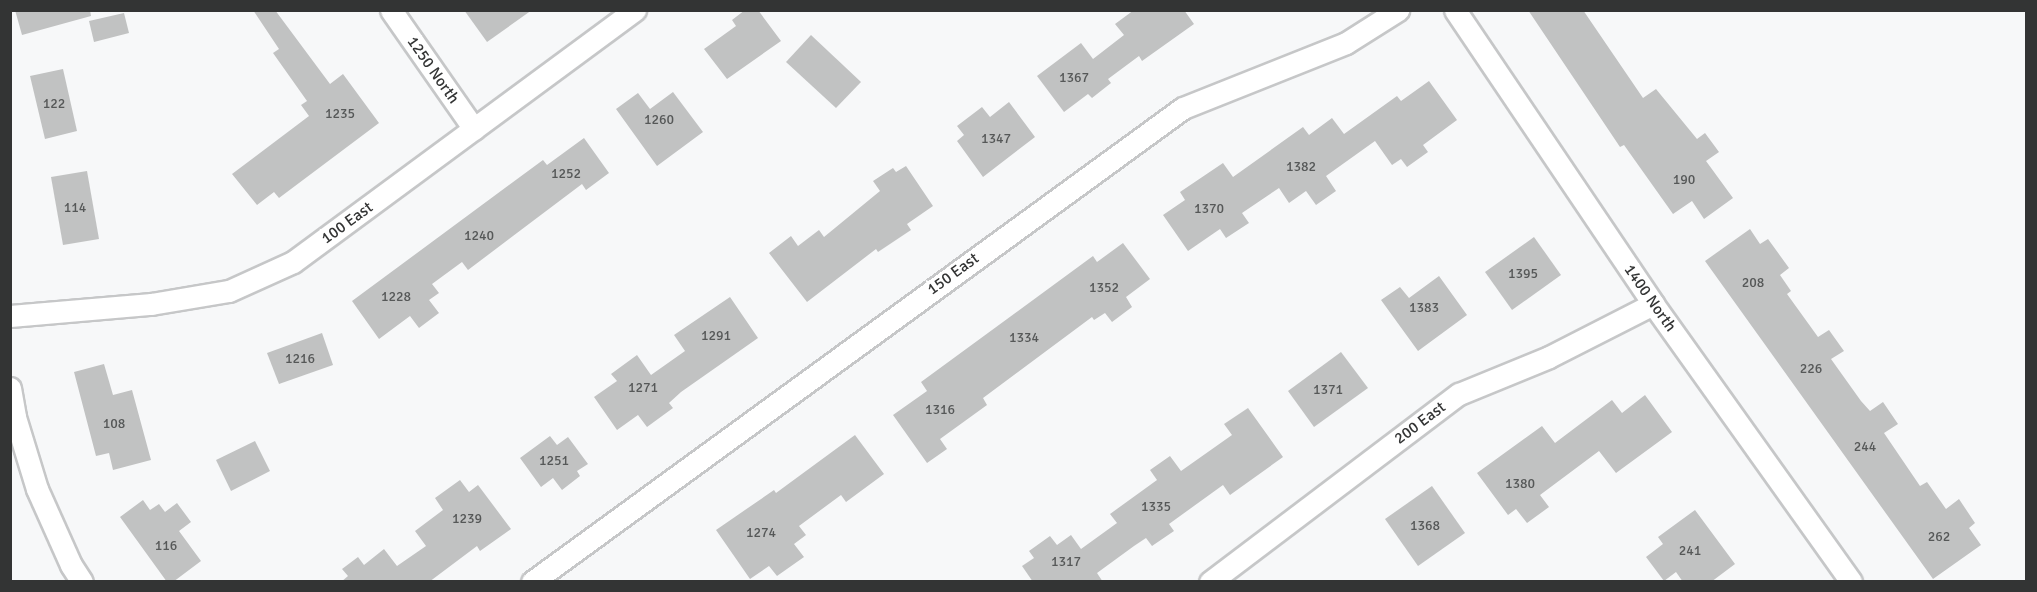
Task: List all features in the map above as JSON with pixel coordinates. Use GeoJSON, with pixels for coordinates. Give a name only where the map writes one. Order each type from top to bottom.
{"type":"FeatureCollection","features":[{"type":"Feature","properties":{"kind":"street","name":"1250 North"},"geometry":{"type":"LineString","coordinates":[[390,10],[474,129]]}},
{"type":"Feature","properties":{"kind":"street","name":"100 East"},"geometry":{"type":"LineString","coordinates":[[10,315],[151,304],[228,291],[293,262],[634,10]]}},
{"type":"Feature","properties":{"kind":"street","name":"150 East"},"geometry":{"type":"LineString","coordinates":[[532,582],[1183,108],[1346,43],[1398,10]]}},
{"type":"Feature","properties":{"kind":"street","name":"1400 North"},"geometry":{"type":"LineString","coordinates":[[1455,10],[1653,304],[1851,582]]}},
{"type":"Feature","properties":{"kind":"street","name":"200 East"},"geometry":{"type":"LineString","coordinates":[[1210,582],[1459,394],[1549,357],[1653,304]]}},
{"type":"Feature","properties":{"kind":"street"},"geometry":{"type":"LineString","coordinates":[[10,388],[15,417],[37,489],[70,565],[82,582]]}},
{"type":"Feature","properties":{"kind":"building"},"geometry":{"type":"Polygon","coordinates":[[[15,10],[90,10],[91,16],[22,35],[15,10]]]}},
{"type":"Feature","properties":{"kind":"building"},"geometry":{"type":"Polygon","coordinates":[[[253,10],[275,10],[330,84],[343,74],[379,123],[279,198],[274,192],[257,205],[232,174],[309,116],[301,105],[307,101],[273,53],[279,49],[253,10]]]}},
{"type":"Feature","properties":{"kind":"building"},"geometry":{"type":"Polygon","coordinates":[[[464,10],[532,10],[487,42],[464,10]]]}},
{"type":"Feature","properties":{"kind":"building"},"geometry":{"type":"Polygon","coordinates":[[[745,10],[758,10],[781,41],[727,79],[704,49],[736,26],[732,20],[745,10]]]}},
{"type":"Feature","properties":{"kind":"building"},"geometry":{"type":"Polygon","coordinates":[[[1134,10],[1184,10],[1194,24],[1142,61],[1139,56],[1108,79],[1111,83],[1092,98],[1088,94],[1064,112],[1037,76],[1081,43],[1093,59],[1124,35],[1115,24],[1134,10]]]}},
{"type":"Feature","properties":{"kind":"building"},"geometry":{"type":"Polygon","coordinates":[[[1528,10],[1583,10],[1643,98],[1656,89],[1697,139],[1705,133],[1719,152],[1706,161],[1733,198],[1704,219],[1692,201],[1673,214],[1624,145],[1620,147],[1528,10]]]}},
{"type":"Feature","properties":{"kind":"building"},"geometry":{"type":"Polygon","coordinates":[[[124,13],[129,33],[94,42],[89,21],[124,13]]]}},
{"type":"Feature","properties":{"kind":"building"},"geometry":{"type":"Polygon","coordinates":[[[811,35],[861,82],[836,108],[786,62],[811,35]]]}},
{"type":"Feature","properties":{"kind":"building"},"geometry":{"type":"Polygon","coordinates":[[[63,69],[77,131],[45,139],[30,76],[63,69]]]}},
{"type":"Feature","properties":{"kind":"building"},"geometry":{"type":"Polygon","coordinates":[[[1429,81],[1457,120],[1423,145],[1428,152],[1407,167],[1401,159],[1392,165],[1375,141],[1326,176],[1336,191],[1316,205],[1306,191],[1289,203],[1279,188],[1242,213],[1249,223],[1226,238],[1220,229],[1188,251],[1163,215],[1185,200],[1180,192],[1223,163],[1233,177],[1303,127],[1309,135],[1332,118],[1344,134],[1397,96],[1401,101],[1429,81]]]}},
{"type":"Feature","properties":{"kind":"building"},"geometry":{"type":"Polygon","coordinates":[[[673,92],[703,132],[657,166],[616,109],[638,93],[650,109],[673,92]]]}},
{"type":"Feature","properties":{"kind":"building"},"geometry":{"type":"Polygon","coordinates":[[[1009,102],[1035,137],[983,177],[957,141],[964,135],[957,126],[982,107],[990,117],[1009,102]]]}},
{"type":"Feature","properties":{"kind":"building"},"geometry":{"type":"Polygon","coordinates":[[[584,138],[609,173],[586,190],[582,184],[468,270],[462,262],[432,284],[439,293],[429,300],[439,313],[419,328],[410,316],[379,339],[352,301],[543,160],[547,165],[584,138]]]}},
{"type":"Feature","properties":{"kind":"building"},"geometry":{"type":"Polygon","coordinates":[[[906,166],[933,206],[907,224],[911,230],[878,252],[876,249],[807,302],[769,253],[791,236],[798,246],[819,230],[824,237],[880,191],[873,181],[893,168],[896,172],[906,166]]]}},
{"type":"Feature","properties":{"kind":"building"},"geometry":{"type":"Polygon","coordinates":[[[87,171],[99,239],[63,245],[51,177],[87,171]]]}},
{"type":"Feature","properties":{"kind":"building"},"geometry":{"type":"Polygon","coordinates":[[[1750,229],[1760,244],[1768,239],[1789,268],[1780,275],[1791,291],[1787,294],[1818,337],[1829,330],[1844,351],[1831,359],[1861,401],[1870,411],[1883,402],[1898,424],[1884,433],[1920,486],[1927,482],[1946,509],[1959,499],[1975,523],[1969,528],[1981,545],[1933,579],[1705,261],[1750,229]]]}},
{"type":"Feature","properties":{"kind":"building"},"geometry":{"type":"Polygon","coordinates":[[[1534,237],[1561,275],[1512,310],[1485,272],[1534,237]]]}},
{"type":"Feature","properties":{"kind":"building"},"geometry":{"type":"Polygon","coordinates":[[[1123,243],[1150,279],[1126,297],[1132,307],[1112,322],[1105,313],[1094,320],[1092,317],[983,398],[987,405],[940,439],[947,449],[927,463],[893,415],[927,391],[921,382],[1093,256],[1097,262],[1123,243]]]}},
{"type":"Feature","properties":{"kind":"building"},"geometry":{"type":"Polygon","coordinates":[[[1439,276],[1467,315],[1418,351],[1381,300],[1400,287],[1409,298],[1439,276]]]}},
{"type":"Feature","properties":{"kind":"building"},"geometry":{"type":"Polygon","coordinates":[[[730,297],[758,338],[681,392],[669,403],[673,408],[647,427],[638,415],[617,430],[594,397],[617,381],[611,374],[637,355],[651,375],[685,351],[674,335],[730,297]]]}},
{"type":"Feature","properties":{"kind":"building"},"geometry":{"type":"Polygon","coordinates":[[[322,333],[333,365],[279,384],[267,353],[322,333]]]}},
{"type":"Feature","properties":{"kind":"building"},"geometry":{"type":"Polygon","coordinates":[[[1341,352],[1368,388],[1314,427],[1288,391],[1341,352]]]}},
{"type":"Feature","properties":{"kind":"building"},"geometry":{"type":"Polygon","coordinates":[[[104,364],[113,395],[132,390],[151,460],[113,470],[109,453],[96,456],[74,372],[104,364]]]}},
{"type":"Feature","properties":{"kind":"building"},"geometry":{"type":"Polygon","coordinates":[[[1645,395],[1672,432],[1616,473],[1599,451],[1540,495],[1549,507],[1527,523],[1516,509],[1508,515],[1477,473],[1542,426],[1555,443],[1612,400],[1622,413],[1645,395]]]}},
{"type":"Feature","properties":{"kind":"building"},"geometry":{"type":"Polygon","coordinates":[[[1248,408],[1283,457],[1230,495],[1223,485],[1169,524],[1174,531],[1152,546],[1146,538],[1134,546],[1097,573],[1103,582],[1033,582],[1022,566],[1034,558],[1029,551],[1050,536],[1057,545],[1071,535],[1081,549],[1117,523],[1110,514],[1157,480],[1150,470],[1170,456],[1181,471],[1232,435],[1224,424],[1248,408]]]}},
{"type":"Feature","properties":{"kind":"building"},"geometry":{"type":"Polygon","coordinates":[[[855,435],[884,474],[846,502],[841,495],[799,526],[806,535],[794,544],[804,557],[777,576],[769,566],[750,579],[716,530],[774,490],[776,493],[855,435]]]}},
{"type":"Feature","properties":{"kind":"building"},"geometry":{"type":"Polygon","coordinates":[[[550,436],[557,445],[568,437],[588,464],[577,471],[580,476],[562,490],[553,478],[541,487],[520,458],[550,436]]]}},
{"type":"Feature","properties":{"kind":"building"},"geometry":{"type":"Polygon","coordinates":[[[255,441],[270,471],[231,491],[216,460],[255,441]]]}},
{"type":"Feature","properties":{"kind":"building"},"geometry":{"type":"Polygon","coordinates":[[[460,480],[469,492],[478,485],[511,529],[480,551],[477,546],[429,582],[341,582],[348,576],[342,569],[358,557],[364,565],[384,549],[397,566],[426,546],[415,531],[443,510],[435,498],[460,480]]]}},
{"type":"Feature","properties":{"kind":"building"},"geometry":{"type":"Polygon","coordinates":[[[1432,486],[1465,533],[1418,566],[1385,519],[1432,486]]]}},
{"type":"Feature","properties":{"kind":"building"},"geometry":{"type":"Polygon","coordinates":[[[143,500],[150,510],[159,504],[165,512],[177,503],[191,522],[179,531],[201,561],[173,582],[167,582],[120,517],[143,500]]]}},
{"type":"Feature","properties":{"kind":"building"},"geometry":{"type":"Polygon","coordinates":[[[1695,510],[1735,564],[1711,582],[1683,582],[1676,572],[1664,581],[1646,557],[1663,544],[1658,537],[1695,510]]]}}]}
